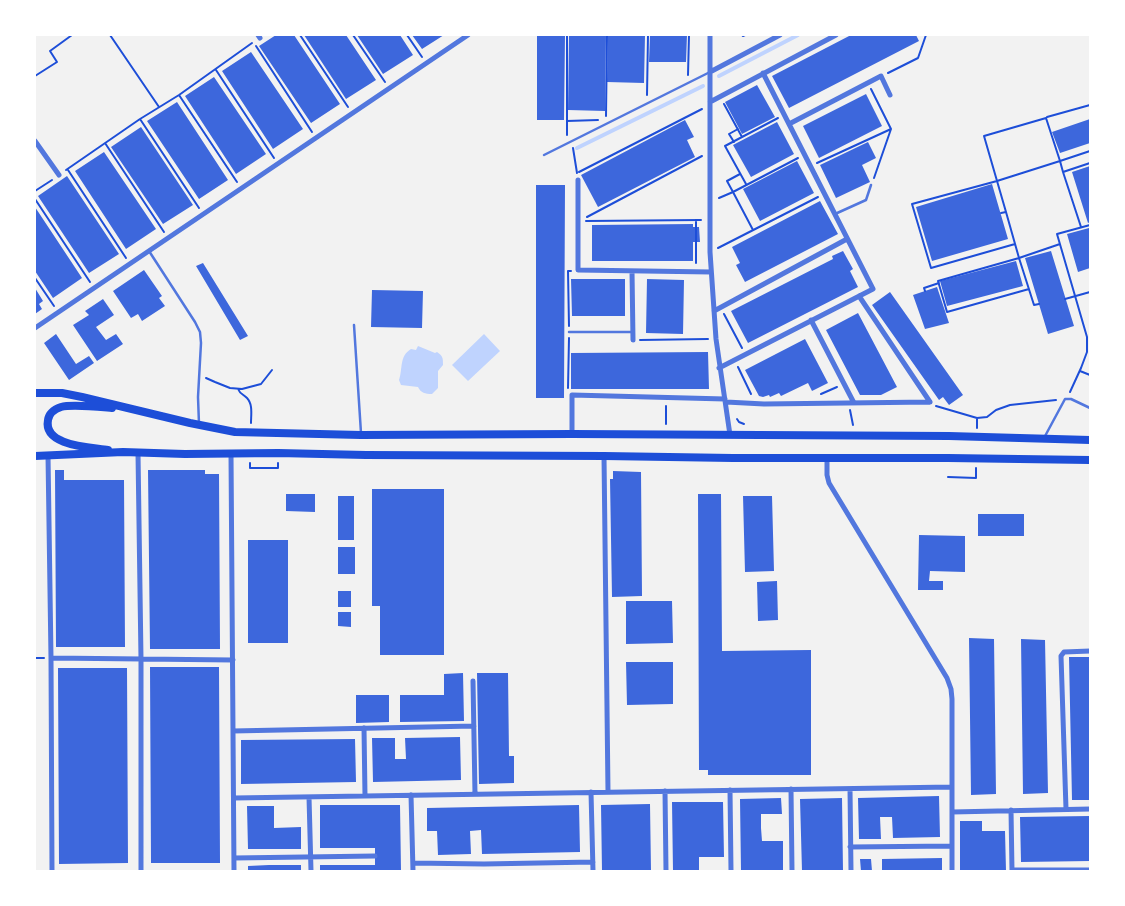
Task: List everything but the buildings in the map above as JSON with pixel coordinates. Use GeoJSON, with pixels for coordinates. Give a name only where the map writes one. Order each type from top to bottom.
{"type":"FeatureCollection","features":[{"type":"Feature","properties":{"kind":"main road"},"geometry":{"type":"LineString","coordinates":[[35,393],[76,396],[236,432],[362,435],[730,435],[1090,440]]}},
{"type":"Feature","properties":{"kind":"main road"},"geometry":{"type":"LineString","coordinates":[[127,408],[65,406],[50,414],[48,419],[49,432],[59,441],[138,453],[1090,460]]}},
{"type":"Feature","properties":{"kind":"main road"},"geometry":{"type":"LineString","coordinates":[[35,456],[123,452]]}},
{"type":"Feature","properties":{"kind":"street"},"geometry":{"type":"LineString","coordinates":[[35,328],[468,35]]}},
{"type":"Feature","properties":{"kind":"street"},"geometry":{"type":"LineString","coordinates":[[710,35],[710,252],[719,368],[726,400],[730,435]]}},
{"type":"Feature","properties":{"kind":"street"},"geometry":{"type":"LineString","coordinates":[[710,72],[780,35]]}},
{"type":"Feature","properties":{"kind":"street"},"geometry":{"type":"LineString","coordinates":[[710,103],[836,35]]}},
{"type":"Feature","properties":{"kind":"street"},"geometry":{"type":"LineString","coordinates":[[719,368],[873,289],[763,73]]}},
{"type":"Feature","properties":{"kind":"street"},"geometry":{"type":"LineString","coordinates":[[789,124],[881,76],[890,95]]}},
{"type":"Feature","properties":{"kind":"street"},"geometry":{"type":"LineString","coordinates":[[35,141],[59,175]]}},
{"type":"Feature","properties":{"kind":"street"},"geometry":{"type":"LineString","coordinates":[[578,180],[578,270],[711,272]]}},
{"type":"Feature","properties":{"kind":"street"},"geometry":{"type":"LineString","coordinates":[[714,311],[847,239]]}},
{"type":"Feature","properties":{"kind":"street"},"geometry":{"type":"LineString","coordinates":[[632,271],[633,340]]}},
{"type":"Feature","properties":{"kind":"street"},"geometry":{"type":"LineString","coordinates":[[859,296],[930,402]]}},
{"type":"Feature","properties":{"kind":"street"},"geometry":{"type":"LineString","coordinates":[[812,320],[844,383],[851,403]]}},
{"type":"Feature","properties":{"kind":"street"},"geometry":{"type":"LineString","coordinates":[[572,434],[572,394],[666,397],[755,403],[930,402]]}},
{"type":"Feature","properties":{"kind":"street"},"geometry":{"type":"LineString","coordinates":[[138,453],[141,659],[141,871]]}},
{"type":"Feature","properties":{"kind":"street"},"geometry":{"type":"LineString","coordinates":[[231,454],[234,871]]}},
{"type":"Feature","properties":{"kind":"street"},"geometry":{"type":"LineString","coordinates":[[48,455],[52,871]]}},
{"type":"Feature","properties":{"kind":"street"},"geometry":{"type":"LineString","coordinates":[[604,456],[608,792]]}},
{"type":"Feature","properties":{"kind":"street"},"geometry":{"type":"LineString","coordinates":[[827,458],[829,483],[947,678],[951,689],[952,871]]}},
{"type":"Feature","properties":{"kind":"street"},"geometry":{"type":"LineString","coordinates":[[1066,809],[1061,656],[1064,652],[1090,651]]}},
{"type":"Feature","properties":{"kind":"street"},"geometry":{"type":"LineString","coordinates":[[51,658],[233,660]]}},
{"type":"Feature","properties":{"kind":"street"},"geometry":{"type":"LineString","coordinates":[[473,681],[475,794]]}},
{"type":"Feature","properties":{"kind":"street"},"geometry":{"type":"LineString","coordinates":[[233,732],[474,726]]}},
{"type":"Feature","properties":{"kind":"street"},"geometry":{"type":"LineString","coordinates":[[364,728],[365,796]]}},
{"type":"Feature","properties":{"kind":"street"},"geometry":{"type":"LineString","coordinates":[[234,798],[952,787]]}},
{"type":"Feature","properties":{"kind":"street"},"geometry":{"type":"LineString","coordinates":[[850,788],[851,871]]}},
{"type":"Feature","properties":{"kind":"street"},"geometry":{"type":"LineString","coordinates":[[791,789],[792,871]]}},
{"type":"Feature","properties":{"kind":"street"},"geometry":{"type":"LineString","coordinates":[[730,790],[731,871]]}},
{"type":"Feature","properties":{"kind":"street"},"geometry":{"type":"LineString","coordinates":[[665,791],[666,871]]}},
{"type":"Feature","properties":{"kind":"street"},"geometry":{"type":"LineString","coordinates":[[591,792],[593,871]]}},
{"type":"Feature","properties":{"kind":"street"},"geometry":{"type":"LineString","coordinates":[[411,795],[413,871]]}},
{"type":"Feature","properties":{"kind":"street"},"geometry":{"type":"LineString","coordinates":[[309,796],[310,871]]}},
{"type":"Feature","properties":{"kind":"street"},"geometry":{"type":"LineString","coordinates":[[952,812],[1090,808]]}},
{"type":"Feature","properties":{"kind":"street"},"geometry":{"type":"LineString","coordinates":[[1011,810],[1012,870],[1090,870]]}},
{"type":"Feature","properties":{"kind":"street"},"geometry":{"type":"LineString","coordinates":[[850,847],[952,846]]}},
{"type":"Feature","properties":{"kind":"street"},"geometry":{"type":"LineString","coordinates":[[234,858],[375,856]]}},
{"type":"Feature","properties":{"kind":"street"},"geometry":{"type":"LineString","coordinates":[[413,863],[593,862]]}},
{"type":"Feature","properties":{"kind":"street"},"geometry":{"type":"LineString","coordinates":[[484,864],[484,871]]}},
{"type":"Feature","properties":{"kind":"lane"},"geometry":{"type":"LineString","coordinates":[[544,154],[710,72]]}},
{"type":"Feature","properties":{"kind":"lane"},"geometry":{"type":"LineString","coordinates":[[835,214],[866,200],[871,185]]}},
{"type":"Feature","properties":{"kind":"lane"},"geometry":{"type":"LineString","coordinates":[[149,251],[200,332],[199,424]]}},
{"type":"Feature","properties":{"kind":"lane"},"geometry":{"type":"LineString","coordinates":[[354,325],[362,435]]}},
{"type":"Feature","properties":{"kind":"lane"},"geometry":{"type":"LineString","coordinates":[[569,332],[633,332]]}},
{"type":"Feature","properties":{"kind":"lane"},"geometry":{"type":"LineString","coordinates":[[1043,439],[1066,399],[1072,399],[1090,408]]}},
{"type":"Feature","properties":{"kind":"path"},"geometry":{"type":"LineString","coordinates":[[35,76],[57,62],[50,51],[72,35]]}},
{"type":"Feature","properties":{"kind":"path"},"geometry":{"type":"LineString","coordinates":[[110,35],[159,107]]}},
{"type":"Feature","properties":{"kind":"path"},"geometry":{"type":"LineString","coordinates":[[300,35],[352,113]]}},
{"type":"Feature","properties":{"kind":"path"},"geometry":{"type":"LineString","coordinates":[[353,35],[390,88]]}},
{"type":"Feature","properties":{"kind":"path"},"geometry":{"type":"LineString","coordinates":[[407,35],[426,63]]}},
{"type":"Feature","properties":{"kind":"path"},"geometry":{"type":"LineString","coordinates":[[567,35],[567,138]]}},
{"type":"Feature","properties":{"kind":"path"},"geometry":{"type":"LineString","coordinates":[[567,121],[606,120],[607,35]]}},
{"type":"Feature","properties":{"kind":"path"},"geometry":{"type":"LineString","coordinates":[[647,98],[648,35]]}},
{"type":"Feature","properties":{"kind":"path"},"geometry":{"type":"LineString","coordinates":[[688,74],[689,35]]}},
{"type":"Feature","properties":{"kind":"path"},"geometry":{"type":"LineString","coordinates":[[881,76],[918,58],[926,35]]}},
{"type":"Feature","properties":{"kind":"path"},"geometry":{"type":"LineString","coordinates":[[35,191],[105,142],[179,95],[253,42],[316,138]]}},
{"type":"Feature","properties":{"kind":"path"},"geometry":{"type":"LineString","coordinates":[[215,69],[278,164]]}},
{"type":"Feature","properties":{"kind":"path"},"geometry":{"type":"LineString","coordinates":[[868,83],[891,129],[871,185]]}},
{"type":"Feature","properties":{"kind":"path"},"geometry":{"type":"LineString","coordinates":[[179,95],[241,189]]}},
{"type":"Feature","properties":{"kind":"path"},"geometry":{"type":"LineString","coordinates":[[720,97],[742,137]]}},
{"type":"Feature","properties":{"kind":"path"},"geometry":{"type":"LineString","coordinates":[[577,173],[710,103]]}},
{"type":"Feature","properties":{"kind":"path"},"geometry":{"type":"LineString","coordinates":[[1039,304],[1034,305],[984,136],[1090,105]]}},
{"type":"Feature","properties":{"kind":"path"},"geometry":{"type":"LineString","coordinates":[[746,185],[725,146],[784,115]]}},
{"type":"Feature","properties":{"kind":"path"},"geometry":{"type":"LineString","coordinates":[[1046,118],[1081,228]]}},
{"type":"Feature","properties":{"kind":"path"},"geometry":{"type":"LineString","coordinates":[[140,119],[203,214]]}},
{"type":"Feature","properties":{"kind":"path"},"geometry":{"type":"LineString","coordinates":[[734,142],[729,134],[738,129]]}},
{"type":"Feature","properties":{"kind":"path"},"geometry":{"type":"LineString","coordinates":[[811,166],[891,129]]}},
{"type":"Feature","properties":{"kind":"path"},"geometry":{"type":"LineString","coordinates":[[105,142],[168,238]]}},
{"type":"Feature","properties":{"kind":"path"},"geometry":{"type":"LineString","coordinates":[[573,145],[578,180]]}},
{"type":"Feature","properties":{"kind":"path"},"geometry":{"type":"LineString","coordinates":[[578,222],[711,151]]}},
{"type":"Feature","properties":{"kind":"path"},"geometry":{"type":"LineString","coordinates":[[1015,244],[931,268],[912,204],[996,181],[1090,151]]}},
{"type":"Feature","properties":{"kind":"path"},"geometry":{"type":"LineString","coordinates":[[710,203],[805,155]]}},
{"type":"Feature","properties":{"kind":"path"},"geometry":{"type":"LineString","coordinates":[[1063,172],[1090,163]]}},
{"type":"Feature","properties":{"kind":"path"},"geometry":{"type":"LineString","coordinates":[[67,169],[130,264]]}},
{"type":"Feature","properties":{"kind":"path"},"geometry":{"type":"LineString","coordinates":[[740,174],[727,181],[753,230]]}},
{"type":"Feature","properties":{"kind":"path"},"geometry":{"type":"LineString","coordinates":[[710,252],[825,194]]}},
{"type":"Feature","properties":{"kind":"path"},"geometry":{"type":"LineString","coordinates":[[35,199],[94,288]]}},
{"type":"Feature","properties":{"kind":"path"},"geometry":{"type":"LineString","coordinates":[[1000,213],[1006,212]]}},
{"type":"Feature","properties":{"kind":"path"},"geometry":{"type":"LineString","coordinates":[[696,220],[696,272]]}},
{"type":"Feature","properties":{"kind":"path"},"geometry":{"type":"LineString","coordinates":[[578,222],[710,220]]}},
{"type":"Feature","properties":{"kind":"path"},"geometry":{"type":"LineString","coordinates":[[930,402],[938,407],[977,418],[987,417],[996,410],[1010,405],[1066,399],[1087,352],[1088,337],[1058,234],[1090,225]]}},
{"type":"Feature","properties":{"kind":"path"},"geometry":{"type":"LineString","coordinates":[[925,291],[924,288],[939,283],[938,281],[1060,244]]}},
{"type":"Feature","properties":{"kind":"path"},"geometry":{"type":"LineString","coordinates":[[1020,274],[1024,273]]}},
{"type":"Feature","properties":{"kind":"path"},"geometry":{"type":"LineString","coordinates":[[35,278],[58,312]]}},
{"type":"Feature","properties":{"kind":"path"},"geometry":{"type":"LineString","coordinates":[[939,283],[947,312],[1029,289]]}},
{"type":"Feature","properties":{"kind":"path"},"geometry":{"type":"LineString","coordinates":[[1066,299],[1090,292]]}},
{"type":"Feature","properties":{"kind":"path"},"geometry":{"type":"LineString","coordinates":[[720,308],[745,354]]}},
{"type":"Feature","properties":{"kind":"path"},"geometry":{"type":"LineString","coordinates":[[633,340],[716,339]]}},
{"type":"Feature","properties":{"kind":"path"},"geometry":{"type":"LineString","coordinates":[[734,360],[755,403]]}},
{"type":"Feature","properties":{"kind":"path"},"geometry":{"type":"LineString","coordinates":[[199,374],[214,382],[238,389],[260,384],[272,370]]}},
{"type":"Feature","properties":{"kind":"path"},"geometry":{"type":"LineString","coordinates":[[1080,371],[1090,375]]}},
{"type":"Feature","properties":{"kind":"path"},"geometry":{"type":"LineString","coordinates":[[819,395],[844,383]]}},
{"type":"Feature","properties":{"kind":"path"},"geometry":{"type":"LineString","coordinates":[[238,389],[248,399],[252,411]]}},
{"type":"Feature","properties":{"kind":"path"},"geometry":{"type":"LineString","coordinates":[[666,397],[666,426]]}},
{"type":"Feature","properties":{"kind":"path"},"geometry":{"type":"LineString","coordinates":[[851,403],[856,436]]}},
{"type":"Feature","properties":{"kind":"path"},"geometry":{"type":"LineString","coordinates":[[736,416],[741,424],[746,425]]}},
{"type":"Feature","properties":{"kind":"path"},"geometry":{"type":"LineString","coordinates":[[977,418],[977,424]]}},
{"type":"Feature","properties":{"kind":"path"},"geometry":{"type":"LineString","coordinates":[[250,468],[278,468]]}},
{"type":"Feature","properties":{"kind":"path"},"geometry":{"type":"LineString","coordinates":[[948,477],[976,478]]}},
{"type":"Feature","properties":{"kind":"water"},"geometry":{"type":"Polygon","coordinates":[[[484,334],[500,351],[468,381],[452,365],[484,334]]]}},
{"type":"Feature","properties":{"kind":"water"},"geometry":{"type":"Polygon","coordinates":[[[418,346],[435,353],[437,352],[442,357],[443,365],[438,371],[438,388],[432,394],[420,391],[418,387],[401,385],[399,380],[405,355],[411,349],[416,350],[418,346]]]}},
{"type":"Feature","properties":{"kind":"waterway"},"geometry":{"type":"LineString","coordinates":[[719,76],[798,35]]}},
{"type":"Feature","properties":{"kind":"waterway"},"geometry":{"type":"LineString","coordinates":[[577,148],[703,86]]}}]}
